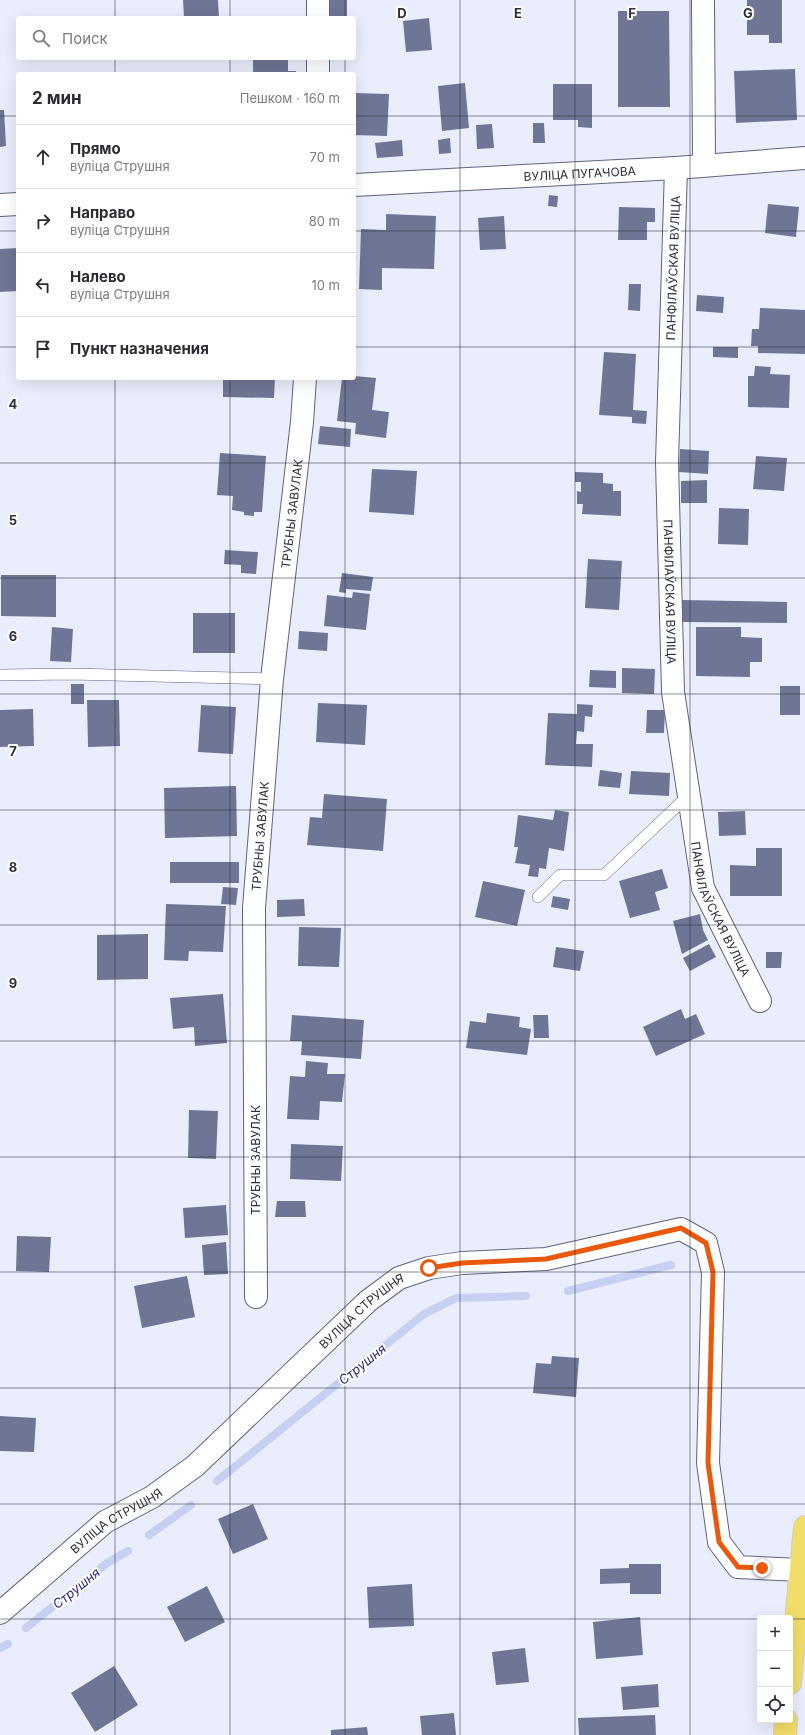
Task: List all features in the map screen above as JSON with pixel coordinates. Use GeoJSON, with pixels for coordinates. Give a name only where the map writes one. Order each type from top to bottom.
{"type":"FeatureCollection","features":[{"type":"Feature","properties":{"kind":"main road"},"geometry":{"type":"LineString","coordinates":[[793,1652],[805,1527]]}},
{"type":"Feature","properties":{"kind":"main road"},"geometry":{"type":"LineString","coordinates":[[785,1735],[786,1723]]}},
{"type":"Feature","properties":{"kind":"street"},"geometry":{"type":"LineString","coordinates":[[318,0],[318,16]]}},
{"type":"Feature","properties":{"kind":"street"},"geometry":{"type":"LineString","coordinates":[[703,0],[704,165]]}},
{"type":"Feature","properties":{"kind":"street"},"geometry":{"type":"LineString","coordinates":[[318,60],[318,72]]}},
{"type":"Feature","properties":{"kind":"street","name":"ВУЛІЦА ПУГАЧОВА"},"geometry":{"type":"LineString","coordinates":[[356,185],[676,168],[805,158]]}},
{"type":"Feature","properties":{"kind":"street","name":"ПАНФІЛАЎСКАЯ ВУЛІЦА"},"geometry":{"type":"LineString","coordinates":[[676,168],[667,462],[673,692],[690,795],[703,888],[760,1001]]}},
{"type":"Feature","properties":{"kind":"street"},"geometry":{"type":"LineString","coordinates":[[0,205],[16,204]]}},
{"type":"Feature","properties":{"kind":"street","name":"ТРУБНЫ ЗАВУЛАК"},"geometry":{"type":"LineString","coordinates":[[256,1297],[254,908],[272,679],[302,422],[305,380]]}},
{"type":"Feature","properties":{"kind":"street","name":"ВУЛІЦА СТРУШНЯ"},"geometry":{"type":"LineString","coordinates":[[0,1613],[105,1522],[152,1497],[195,1466],[368,1300],[399,1278],[429,1268],[462,1263],[546,1259],[681,1228],[706,1243],[713,1272],[708,1463],[719,1542],[738,1567],[801,1570]]}},
{"type":"Feature","properties":{"kind":"lane"},"geometry":{"type":"LineString","coordinates":[[0,675],[79,674],[272,679]]}},
{"type":"Feature","properties":{"kind":"lane"},"geometry":{"type":"LineString","coordinates":[[538,897],[560,875],[604,875],[690,795]]}},
{"type":"Feature","properties":{"kind":"building"},"geometry":{"type":"Polygon","coordinates":[[[183,0],[218,0],[219,16],[184,16],[183,0]]]}},
{"type":"Feature","properties":{"kind":"building"},"geometry":{"type":"Polygon","coordinates":[[[326,0],[347,0],[347,16],[326,16],[326,0]]]}},
{"type":"Feature","properties":{"kind":"building"},"geometry":{"type":"Polygon","coordinates":[[[747,0],[782,0],[782,43],[769,43],[769,35],[747,35],[747,0]]]}},
{"type":"Feature","properties":{"kind":"building"},"geometry":{"type":"Polygon","coordinates":[[[618,11],[669,11],[670,107],[618,107],[618,11]]]}},
{"type":"Feature","properties":{"kind":"building"},"geometry":{"type":"Polygon","coordinates":[[[429,18],[432,50],[406,52],[403,21],[429,18]]]}},
{"type":"Feature","properties":{"kind":"building"},"geometry":{"type":"Polygon","coordinates":[[[253,60],[288,60],[288,71],[296,71],[296,72],[253,72],[253,60]]]}},
{"type":"Feature","properties":{"kind":"building"},"geometry":{"type":"Polygon","coordinates":[[[795,69],[797,120],[736,123],[734,71],[795,69]]]}},
{"type":"Feature","properties":{"kind":"building"},"geometry":{"type":"Polygon","coordinates":[[[465,83],[469,128],[442,131],[438,86],[465,83]]]}},
{"type":"Feature","properties":{"kind":"building"},"geometry":{"type":"Polygon","coordinates":[[[553,84],[592,84],[592,128],[578,127],[578,120],[553,120],[553,84]]]}},
{"type":"Feature","properties":{"kind":"building"},"geometry":{"type":"Polygon","coordinates":[[[356,93],[389,94],[387,136],[356,135],[356,93]]]}},
{"type":"Feature","properties":{"kind":"building"},"geometry":{"type":"Polygon","coordinates":[[[0,110],[4,110],[6,146],[0,147],[0,110]]]}},
{"type":"Feature","properties":{"kind":"building"},"geometry":{"type":"Polygon","coordinates":[[[533,123],[544,123],[545,143],[533,143],[533,123]]]}},
{"type":"Feature","properties":{"kind":"building"},"geometry":{"type":"Polygon","coordinates":[[[492,124],[494,148],[477,149],[476,125],[492,124]]]}},
{"type":"Feature","properties":{"kind":"building"},"geometry":{"type":"Polygon","coordinates":[[[450,138],[451,153],[439,154],[438,140],[450,138]]]}},
{"type":"Feature","properties":{"kind":"building"},"geometry":{"type":"Polygon","coordinates":[[[402,140],[403,156],[377,158],[375,143],[402,140]]]}},
{"type":"Feature","properties":{"kind":"building"},"geometry":{"type":"Polygon","coordinates":[[[549,195],[558,196],[557,207],[548,206],[549,195]]]}},
{"type":"Feature","properties":{"kind":"building"},"geometry":{"type":"Polygon","coordinates":[[[768,204],[799,207],[796,237],[765,233],[768,204]]]}},
{"type":"Feature","properties":{"kind":"building"},"geometry":{"type":"Polygon","coordinates":[[[619,207],[655,208],[655,222],[647,222],[647,240],[618,240],[619,207]]]}},
{"type":"Feature","properties":{"kind":"building"},"geometry":{"type":"Polygon","coordinates":[[[386,214],[436,216],[434,269],[382,268],[382,290],[359,289],[361,229],[386,230],[386,214]]]}},
{"type":"Feature","properties":{"kind":"building"},"geometry":{"type":"Polygon","coordinates":[[[504,216],[506,249],[480,250],[478,218],[504,216]]]}},
{"type":"Feature","properties":{"kind":"building"},"geometry":{"type":"Polygon","coordinates":[[[16,248],[16,291],[0,292],[0,249],[16,248]]]}},
{"type":"Feature","properties":{"kind":"building"},"geometry":{"type":"Polygon","coordinates":[[[629,284],[641,284],[640,311],[628,310],[629,284]]]}},
{"type":"Feature","properties":{"kind":"building"},"geometry":{"type":"Polygon","coordinates":[[[697,295],[724,297],[723,313],[696,311],[697,295]]]}},
{"type":"Feature","properties":{"kind":"building"},"geometry":{"type":"Polygon","coordinates":[[[760,308],[805,310],[805,354],[758,353],[758,346],[751,346],[752,329],[759,329],[760,308]]]}},
{"type":"Feature","properties":{"kind":"building"},"geometry":{"type":"Polygon","coordinates":[[[713,347],[738,347],[738,358],[713,357],[713,347]]]}},
{"type":"Feature","properties":{"kind":"building"},"geometry":{"type":"Polygon","coordinates":[[[604,352],[636,354],[633,410],[647,411],[646,424],[632,423],[632,417],[599,415],[604,352]]]}},
{"type":"Feature","properties":{"kind":"building"},"geometry":{"type":"Polygon","coordinates":[[[755,366],[771,367],[770,374],[790,375],[789,408],[748,407],[748,376],[754,376],[755,366]]]}},
{"type":"Feature","properties":{"kind":"building"},"geometry":{"type":"Polygon","coordinates":[[[356,376],[376,378],[372,410],[389,412],[386,438],[355,434],[356,423],[337,421],[342,380],[356,380],[356,376]]]}},
{"type":"Feature","properties":{"kind":"building"},"geometry":{"type":"Polygon","coordinates":[[[223,380],[275,380],[274,398],[223,397],[223,380]]]}},
{"type":"Feature","properties":{"kind":"building"},"geometry":{"type":"Polygon","coordinates":[[[320,426],[351,429],[350,447],[318,444],[320,426]]]}},
{"type":"Feature","properties":{"kind":"building"},"geometry":{"type":"Polygon","coordinates":[[[680,449],[709,451],[708,474],[679,472],[680,449]]]}},
{"type":"Feature","properties":{"kind":"building"},"geometry":{"type":"Polygon","coordinates":[[[220,453],[266,456],[262,512],[254,512],[254,516],[244,515],[244,512],[232,510],[233,496],[217,495],[220,453]]]}},
{"type":"Feature","properties":{"kind":"building"},"geometry":{"type":"Polygon","coordinates":[[[756,456],[787,458],[784,491],[753,489],[756,456]]]}},
{"type":"Feature","properties":{"kind":"building"},"geometry":{"type":"Polygon","coordinates":[[[372,469],[417,471],[414,515],[369,512],[372,469]]]}},
{"type":"Feature","properties":{"kind":"building"},"geometry":{"type":"Polygon","coordinates":[[[575,472],[603,473],[603,483],[613,484],[613,491],[621,491],[621,516],[582,514],[583,504],[577,504],[577,491],[581,492],[581,482],[575,482],[575,472]]]}},
{"type":"Feature","properties":{"kind":"building"},"geometry":{"type":"Polygon","coordinates":[[[707,480],[707,503],[681,503],[681,481],[707,480]]]}},
{"type":"Feature","properties":{"kind":"building"},"geometry":{"type":"Polygon","coordinates":[[[719,508],[749,509],[748,545],[718,544],[719,508]]]}},
{"type":"Feature","properties":{"kind":"building"},"geometry":{"type":"Polygon","coordinates":[[[225,550],[258,552],[256,574],[241,573],[241,565],[224,564],[225,550]]]}},
{"type":"Feature","properties":{"kind":"building"},"geometry":{"type":"Polygon","coordinates":[[[588,559],[622,561],[619,610],[585,608],[588,559]]]}},
{"type":"Feature","properties":{"kind":"building"},"geometry":{"type":"Polygon","coordinates":[[[342,573],[373,577],[371,591],[346,589],[346,593],[339,592],[342,573]]]}},
{"type":"Feature","properties":{"kind":"building"},"geometry":{"type":"Polygon","coordinates":[[[1,575],[56,575],[56,617],[1,616],[1,575]]]}},
{"type":"Feature","properties":{"kind":"building"},"geometry":{"type":"Polygon","coordinates":[[[353,592],[370,594],[366,630],[324,626],[327,595],[352,598],[353,592]]]}},
{"type":"Feature","properties":{"kind":"building"},"geometry":{"type":"Polygon","coordinates":[[[682,600],[787,602],[787,623],[682,622],[682,600]]]}},
{"type":"Feature","properties":{"kind":"building"},"geometry":{"type":"Polygon","coordinates":[[[193,613],[235,613],[235,653],[193,653],[193,613]]]}},
{"type":"Feature","properties":{"kind":"building"},"geometry":{"type":"Polygon","coordinates":[[[52,627],[73,629],[71,662],[50,661],[52,627]]]}},
{"type":"Feature","properties":{"kind":"building"},"geometry":{"type":"Polygon","coordinates":[[[696,627],[741,627],[741,637],[762,638],[762,662],[750,662],[750,677],[696,676],[696,627]]]}},
{"type":"Feature","properties":{"kind":"building"},"geometry":{"type":"Polygon","coordinates":[[[299,631],[328,633],[327,651],[298,649],[299,631]]]}},
{"type":"Feature","properties":{"kind":"building"},"geometry":{"type":"Polygon","coordinates":[[[622,668],[655,669],[654,694],[622,693],[622,668]]]}},
{"type":"Feature","properties":{"kind":"building"},"geometry":{"type":"Polygon","coordinates":[[[590,670],[616,671],[616,688],[589,687],[590,670]]]}},
{"type":"Feature","properties":{"kind":"building"},"geometry":{"type":"Polygon","coordinates":[[[71,684],[84,684],[84,704],[71,704],[71,684]]]}},
{"type":"Feature","properties":{"kind":"building"},"geometry":{"type":"Polygon","coordinates":[[[780,686],[800,686],[800,715],[780,715],[780,686]]]}},
{"type":"Feature","properties":{"kind":"building"},"geometry":{"type":"Polygon","coordinates":[[[87,700],[119,700],[120,746],[88,747],[87,700]]]}},
{"type":"Feature","properties":{"kind":"building"},"geometry":{"type":"Polygon","coordinates":[[[318,703],[367,705],[365,745],[316,742],[318,703]]]}},
{"type":"Feature","properties":{"kind":"building"},"geometry":{"type":"Polygon","coordinates":[[[577,704],[593,705],[592,717],[585,716],[584,732],[577,731],[576,744],[593,744],[592,767],[545,765],[548,713],[577,714],[577,704]]]}},
{"type":"Feature","properties":{"kind":"building"},"geometry":{"type":"Polygon","coordinates":[[[201,705],[236,707],[233,754],[198,752],[201,705]]]}},
{"type":"Feature","properties":{"kind":"building"},"geometry":{"type":"Polygon","coordinates":[[[33,709],[34,746],[0,747],[0,710],[33,709]]]}},
{"type":"Feature","properties":{"kind":"building"},"geometry":{"type":"Polygon","coordinates":[[[647,710],[665,710],[664,733],[646,733],[647,710]]]}},
{"type":"Feature","properties":{"kind":"building"},"geometry":{"type":"Polygon","coordinates":[[[600,770],[622,773],[620,788],[598,786],[600,770]]]}},
{"type":"Feature","properties":{"kind":"building"},"geometry":{"type":"Polygon","coordinates":[[[631,771],[670,773],[669,796],[629,794],[631,771]]]}},
{"type":"Feature","properties":{"kind":"building"},"geometry":{"type":"Polygon","coordinates":[[[236,786],[237,836],[165,838],[164,788],[236,786]]]}},
{"type":"Feature","properties":{"kind":"building"},"geometry":{"type":"Polygon","coordinates":[[[324,794],[387,799],[383,851],[307,845],[310,817],[322,818],[324,794]]]}},
{"type":"Feature","properties":{"kind":"building"},"geometry":{"type":"Polygon","coordinates":[[[555,810],[569,812],[564,851],[549,848],[546,869],[539,868],[538,877],[528,876],[530,865],[515,863],[518,847],[514,847],[518,815],[553,820],[555,810]]]}},
{"type":"Feature","properties":{"kind":"building"},"geometry":{"type":"Polygon","coordinates":[[[745,811],[746,835],[719,836],[718,812],[745,811]]]}},
{"type":"Feature","properties":{"kind":"building"},"geometry":{"type":"Polygon","coordinates":[[[756,848],[782,848],[782,896],[730,896],[730,865],[756,866],[756,848]]]}},
{"type":"Feature","properties":{"kind":"building"},"geometry":{"type":"Polygon","coordinates":[[[170,862],[239,862],[239,883],[170,883],[170,862]]]}},
{"type":"Feature","properties":{"kind":"building"},"geometry":{"type":"Polygon","coordinates":[[[662,869],[668,888],[655,892],[660,910],[630,918],[619,881],[662,869]]]}},
{"type":"Feature","properties":{"kind":"building"},"geometry":{"type":"Polygon","coordinates":[[[483,881],[525,890],[517,926],[475,917],[483,881]]]}},
{"type":"Feature","properties":{"kind":"building"},"geometry":{"type":"Polygon","coordinates":[[[223,887],[238,888],[236,905],[221,904],[223,887]]]}},
{"type":"Feature","properties":{"kind":"building"},"geometry":{"type":"Polygon","coordinates":[[[553,896],[570,899],[568,910],[551,907],[553,896]]]}},
{"type":"Feature","properties":{"kind":"building"},"geometry":{"type":"Polygon","coordinates":[[[304,899],[305,916],[277,917],[277,900],[304,899]]]}},
{"type":"Feature","properties":{"kind":"building"},"geometry":{"type":"Polygon","coordinates":[[[166,904],[226,906],[223,952],[189,951],[188,961],[164,960],[166,904]]]}},
{"type":"Feature","properties":{"kind":"building"},"geometry":{"type":"Polygon","coordinates":[[[700,914],[703,930],[708,940],[682,954],[673,921],[700,914]]]}},
{"type":"Feature","properties":{"kind":"building"},"geometry":{"type":"Polygon","coordinates":[[[299,927],[341,928],[339,967],[298,966],[299,927]]]}},
{"type":"Feature","properties":{"kind":"building"},"geometry":{"type":"Polygon","coordinates":[[[148,934],[148,979],[97,980],[97,935],[148,934]]]}},
{"type":"Feature","properties":{"kind":"building"},"geometry":{"type":"Polygon","coordinates":[[[709,944],[716,957],[690,971],[683,958],[709,944]]]}},
{"type":"Feature","properties":{"kind":"building"},"geometry":{"type":"Polygon","coordinates":[[[556,947],[584,951],[580,971],[553,967],[556,947]]]}},
{"type":"Feature","properties":{"kind":"building"},"geometry":{"type":"Polygon","coordinates":[[[766,952],[782,952],[781,968],[766,968],[766,952]]]}},
{"type":"Feature","properties":{"kind":"building"},"geometry":{"type":"Polygon","coordinates":[[[223,994],[227,1043],[195,1046],[194,1027],[173,1029],[170,998],[223,994]]]}},
{"type":"Feature","properties":{"kind":"building"},"geometry":{"type":"Polygon","coordinates":[[[681,1009],[685,1019],[696,1014],[705,1034],[656,1056],[643,1027],[681,1009]]]}},
{"type":"Feature","properties":{"kind":"building"},"geometry":{"type":"Polygon","coordinates":[[[487,1013],[520,1017],[519,1027],[531,1029],[527,1055],[466,1048],[470,1021],[486,1023],[487,1013]]]}},
{"type":"Feature","properties":{"kind":"building"},"geometry":{"type":"Polygon","coordinates":[[[292,1015],[364,1020],[361,1059],[301,1055],[302,1041],[290,1041],[292,1015]]]}},
{"type":"Feature","properties":{"kind":"building"},"geometry":{"type":"Polygon","coordinates":[[[533,1015],[548,1015],[549,1038],[534,1038],[533,1015]]]}},
{"type":"Feature","properties":{"kind":"building"},"geometry":{"type":"Polygon","coordinates":[[[306,1061],[328,1063],[327,1074],[345,1074],[342,1102],[320,1101],[319,1120],[287,1119],[290,1076],[305,1077],[306,1061]]]}},
{"type":"Feature","properties":{"kind":"building"},"geometry":{"type":"Polygon","coordinates":[[[189,1110],[218,1111],[216,1159],[188,1158],[189,1110]]]}},
{"type":"Feature","properties":{"kind":"building"},"geometry":{"type":"Polygon","coordinates":[[[291,1144],[343,1146],[341,1181],[290,1179],[291,1144]]]}},
{"type":"Feature","properties":{"kind":"building"},"geometry":{"type":"Polygon","coordinates":[[[277,1201],[305,1201],[306,1217],[275,1217],[277,1201]]]}},
{"type":"Feature","properties":{"kind":"building"},"geometry":{"type":"Polygon","coordinates":[[[226,1205],[228,1235],[185,1238],[183,1208],[226,1205]]]}},
{"type":"Feature","properties":{"kind":"building"},"geometry":{"type":"Polygon","coordinates":[[[17,1236],[51,1237],[49,1272],[16,1271],[17,1236]]]}},
{"type":"Feature","properties":{"kind":"building"},"geometry":{"type":"Polygon","coordinates":[[[226,1242],[228,1274],[204,1275],[202,1245],[226,1242]]]}},
{"type":"Feature","properties":{"kind":"building"},"geometry":{"type":"Polygon","coordinates":[[[187,1276],[195,1317],[142,1328],[134,1286],[187,1276]]]}},
{"type":"Feature","properties":{"kind":"building"},"geometry":{"type":"Polygon","coordinates":[[[552,1356],[579,1358],[576,1397],[533,1393],[536,1363],[551,1364],[552,1356]]]}},
{"type":"Feature","properties":{"kind":"building"},"geometry":{"type":"Polygon","coordinates":[[[0,1416],[36,1418],[34,1452],[0,1451],[0,1416]]]}},
{"type":"Feature","properties":{"kind":"building"},"geometry":{"type":"Polygon","coordinates":[[[253,1504],[268,1539],[233,1554],[218,1519],[253,1504]]]}},
{"type":"Feature","properties":{"kind":"building"},"geometry":{"type":"Polygon","coordinates":[[[629,1564],[661,1564],[661,1594],[630,1594],[630,1583],[600,1584],[600,1569],[629,1568],[629,1564]]]}},
{"type":"Feature","properties":{"kind":"building"},"geometry":{"type":"Polygon","coordinates":[[[412,1584],[414,1626],[369,1628],[367,1587],[412,1584]]]}},
{"type":"Feature","properties":{"kind":"building"},"geometry":{"type":"Polygon","coordinates":[[[207,1586],[225,1622],[185,1642],[167,1607],[207,1586]]]}},
{"type":"Feature","properties":{"kind":"building"},"geometry":{"type":"Polygon","coordinates":[[[640,1617],[643,1655],[596,1659],[593,1622],[640,1617]]]}},
{"type":"Feature","properties":{"kind":"building"},"geometry":{"type":"Polygon","coordinates":[[[525,1648],[529,1682],[496,1685],[492,1652],[525,1648]]]}},
{"type":"Feature","properties":{"kind":"building"},"geometry":{"type":"Polygon","coordinates":[[[114,1666],[138,1705],[95,1732],[71,1693],[114,1666]]]}},
{"type":"Feature","properties":{"kind":"building"},"geometry":{"type":"Polygon","coordinates":[[[658,1684],[659,1707],[623,1710],[621,1687],[658,1684]]]}},
{"type":"Feature","properties":{"kind":"building"},"geometry":{"type":"Polygon","coordinates":[[[454,1713],[456,1735],[422,1735],[420,1716],[454,1713]]]}},
{"type":"Feature","properties":{"kind":"building"},"geometry":{"type":"Polygon","coordinates":[[[655,1715],[656,1735],[579,1735],[578,1718],[655,1715]]]}},
{"type":"Feature","properties":{"kind":"building"},"geometry":{"type":"Polygon","coordinates":[[[367,1727],[368,1735],[331,1735],[331,1730],[367,1727]]]}},
{"type":"Feature","properties":{"kind":"waterway","name":"Струшня"},"geometry":{"type":"LineString","coordinates":[[568,1291],[671,1265]]}},
{"type":"Feature","properties":{"kind":"waterway","name":"Струшня"},"geometry":{"type":"LineString","coordinates":[[217,1481],[424,1314],[456,1298],[526,1296]]}},
{"type":"Feature","properties":{"kind":"waterway","name":"Струшня"},"geometry":{"type":"LineString","coordinates":[[149,1535],[191,1505]]}},
{"type":"Feature","properties":{"kind":"waterway","name":"Струшня"},"geometry":{"type":"LineString","coordinates":[[26,1628],[107,1563],[128,1551]]}},
{"type":"Feature","properties":{"kind":"waterway","name":"Струшня"},"geometry":{"type":"LineString","coordinates":[[0,1648],[8,1644]]}},
{"type":"Feature","properties":{"kind":"route"},"geometry":{"type":"LineString","coordinates":[[429,1268],[462,1263],[546,1259],[681,1228],[706,1243],[713,1272],[708,1463],[719,1542],[738,1567],[762,1568]]}}]}
